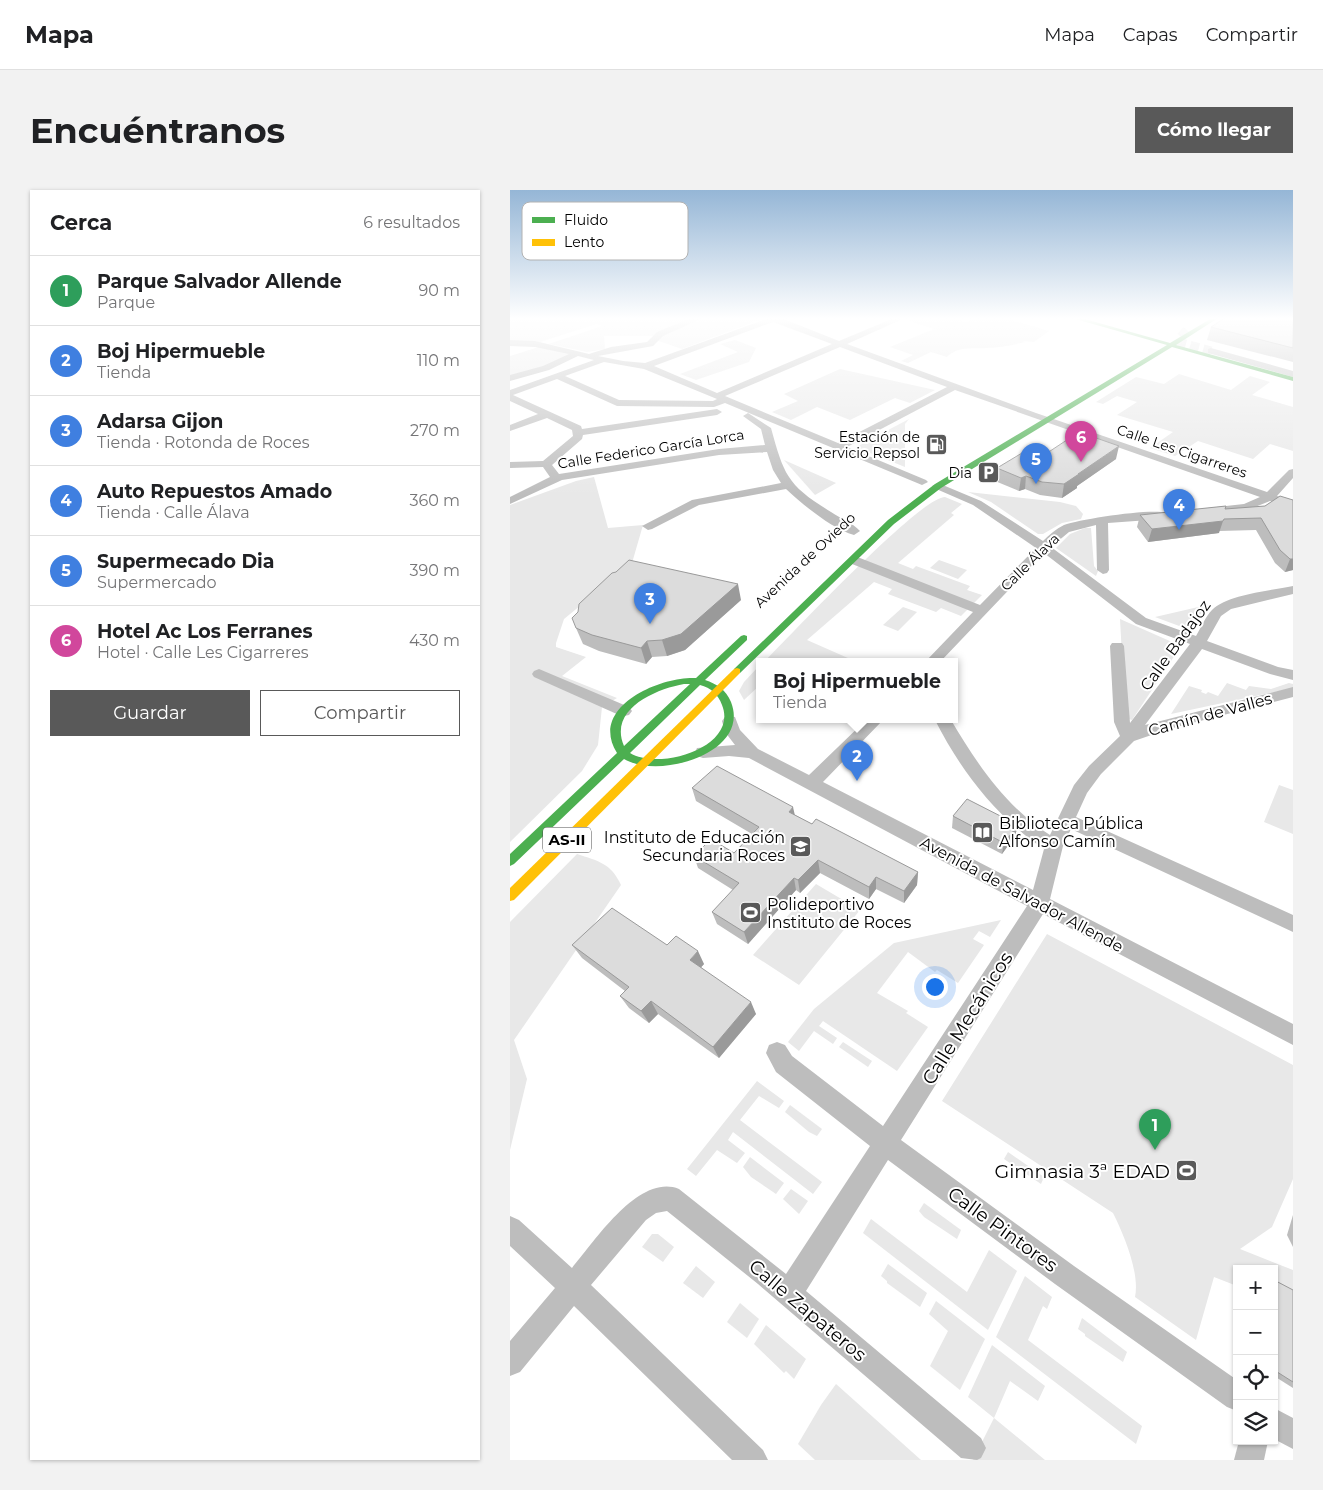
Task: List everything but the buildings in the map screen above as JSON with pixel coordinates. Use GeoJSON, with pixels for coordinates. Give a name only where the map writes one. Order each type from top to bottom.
{"type":"FeatureCollection","features":[{"type":"Feature","properties":{"kind":"main road"},"geometry":{"type":"LineString","coordinates":[[988,442],[1103,377]]}},
{"type":"Feature","properties":{"kind":"main road","name":"Avenida de Oviedo"},"geometry":{"type":"LineString","coordinates":[[978,462],[1113,377]]}},
{"type":"Feature","properties":{"kind":"main road"},"geometry":{"type":"LineString","coordinates":[[1047,420],[1057,426],[1059,433]]}},
{"type":"Feature","properties":{"kind":"main road","name":"Avenida de Oviedo"},"geometry":{"type":"LineString","coordinates":[[910,490],[978,462],[1026,446]]}},
{"type":"Feature","properties":{"kind":"main road","name":"Avenida de Oviedo"},"geometry":{"type":"LineString","coordinates":[[510,896],[892,522],[931,481]]}},
{"type":"Feature","properties":{"kind":"main road","name":"Avenida de Oviedo"},"geometry":{"type":"LineString","coordinates":[[851,534],[866,522]]}},
{"type":"Feature","properties":{"kind":"main road"},"geometry":{"type":"LineString","coordinates":[[624,754],[749,633]]}},
{"type":"Feature","properties":{"kind":"main road"},"geometry":{"type":"LineString","coordinates":[[624,783],[650,770],[670,764],[703,752],[720,737],[730,721],[730,707],[720,689],[699,681],[666,684],[648,691],[624,710],[614,729],[616,740],[624,754],[632,759],[646,763],[670,764]]}},
{"type":"Feature","properties":{"kind":"main road","name":"AS-II"},"geometry":{"type":"LineString","coordinates":[[510,861],[624,754]]}},
{"type":"Feature","properties":{"kind":"street"},"geometry":{"type":"LineString","coordinates":[[510,395],[553,377]]}},
{"type":"Feature","properties":{"kind":"street"},"geometry":{"type":"LineString","coordinates":[[559,377],[617,403],[714,404],[721,397],[765,377]]}},
{"type":"Feature","properties":{"kind":"street"},"geometry":{"type":"LineString","coordinates":[[673,377],[721,397],[762,424],[766,428],[777,469],[788,484],[851,534]]}},
{"type":"Feature","properties":{"kind":"street","name":"Calle Les Cigarreres"},"geometry":{"type":"LineString","coordinates":[[931,377],[1047,420],[1293,505]]}},
{"type":"Feature","properties":{"kind":"street"},"geometry":{"type":"LineString","coordinates":[[838,447],[955,386]]}},
{"type":"Feature","properties":{"kind":"street"},"geometry":{"type":"LineString","coordinates":[[510,395],[577,428],[579,433]]}},
{"type":"Feature","properties":{"kind":"street"},"geometry":{"type":"LineString","coordinates":[[579,433],[737,408],[931,481],[977,503],[1043,547],[1141,620],[1275,671],[1293,675]]}},
{"type":"Feature","properties":{"kind":"street"},"geometry":{"type":"LineString","coordinates":[[510,428],[547,414]]}},
{"type":"Feature","properties":{"kind":"street"},"geometry":{"type":"LineString","coordinates":[[510,465],[546,464],[578,437],[579,433]]}},
{"type":"Feature","properties":{"kind":"street","name":"Calle Federico García Lorca"},"geometry":{"type":"LineString","coordinates":[[510,501],[556,478],[719,452],[772,448]]}},
{"type":"Feature","properties":{"kind":"street"},"geometry":{"type":"LineString","coordinates":[[546,464],[556,478]]}},
{"type":"Feature","properties":{"kind":"street","name":"Calle Álava"},"geometry":{"type":"LineString","coordinates":[[936,658],[1043,547],[1068,528],[1102,522],[1247,507],[1268,496],[1293,472]]}},
{"type":"Feature","properties":{"kind":"street"},"geometry":{"type":"LineString","coordinates":[[648,526],[696,502],[788,484]]}},
{"type":"Feature","properties":{"kind":"street"},"geometry":{"type":"LineString","coordinates":[[1102,522],[1103,570]]}},
{"type":"Feature","properties":{"kind":"street"},"geometry":{"type":"LineString","coordinates":[[856,561],[982,610]]}},
{"type":"Feature","properties":{"kind":"street","name":"Calle Badajoz"},"geometry":{"type":"LineString","coordinates":[[1128,737],[1199,643],[1216,614],[1226,606],[1293,590]]}},
{"type":"Feature","properties":{"kind":"street"},"geometry":{"type":"LineString","coordinates":[[1117,646],[1122,722],[1128,737]]}},
{"type":"Feature","properties":{"kind":"street"},"geometry":{"type":"LineString","coordinates":[[666,684],[721,660]]}},
{"type":"Feature","properties":{"kind":"street"},"geometry":{"type":"LineString","coordinates":[[540,674],[624,710]]}},
{"type":"Feature","properties":{"kind":"street","name":"Camín de Valles"},"geometry":{"type":"LineString","coordinates":[[1128,737],[1166,724],[1293,692]]}},
{"type":"Feature","properties":{"kind":"street","name":"Avenida de Salvador Allende"},"geometry":{"type":"LineString","coordinates":[[730,721],[733,732],[752,753]]}},
{"type":"Feature","properties":{"kind":"street"},"geometry":{"type":"LineString","coordinates":[[812,783],[872,723]]}},
{"type":"Feature","properties":{"kind":"street"},"geometry":{"type":"LineString","coordinates":[[945,723],[966,759],[1002,806],[1020,823],[1054,846]]}},
{"type":"Feature","properties":{"kind":"street"},"geometry":{"type":"LineString","coordinates":[[582,792],[599,769],[607,753],[614,729]]}},
{"type":"Feature","properties":{"kind":"street","name":"Calle Mecánicos"},"geometry":{"type":"LineString","coordinates":[[789,1294],[1039,904],[1054,846],[1080,790],[1095,770],[1128,737]]}},
{"type":"Feature","properties":{"kind":"street","name":"Avenida de Salvador Allende"},"geometry":{"type":"LineString","coordinates":[[703,752],[729,750],[752,753],[1293,1035]]}},
{"type":"Feature","properties":{"kind":"street"},"geometry":{"type":"LineString","coordinates":[[1065,819],[1293,924]]}},
{"type":"Feature","properties":{"kind":"street","name":"Calle Pintores"},"geometry":{"type":"LineString","coordinates":[[777,1053],[784,1064],[885,1143],[1233,1394]]}},
{"type":"Feature","properties":{"kind":"street","name":"Calle Zapateros"},"geometry":{"type":"LineString","coordinates":[[573,1286],[637,1211],[652,1201],[670,1198],[789,1294],[971,1448]]}},
{"type":"Feature","properties":{"kind":"street"},"geometry":{"type":"LineString","coordinates":[[510,1228],[573,1286],[753,1460]]}},
{"type":"Feature","properties":{"kind":"street"},"geometry":{"type":"LineString","coordinates":[[510,1362],[573,1286]]}},
{"type":"Feature","properties":{"kind":"street"},"geometry":{"type":"LineString","coordinates":[[1278,1425],[1293,1435]]}},
{"type":"Feature","properties":{"kind":"street"},"geometry":{"type":"LineString","coordinates":[[1249,1460],[1253,1445]]}},
{"type":"Feature","properties":{"kind":"shaded area"},"geometry":{"type":"Polygon","coordinates":[[[689,377],[704,377],[696,380],[689,377]]]}},
{"type":"Feature","properties":{"kind":"shaded area"},"geometry":{"type":"Polygon","coordinates":[[[821,377],[877,377],[935,390],[910,403],[895,398],[850,420],[817,407],[791,420],[772,412],[798,401],[784,394],[821,377]]]}},
{"type":"Feature","properties":{"kind":"shaded area"},"geometry":{"type":"Polygon","coordinates":[[[1136,377],[1164,384],[1174,377],[1190,377],[1231,390],[1248,377],[1270,382],[1252,395],[1293,407],[1293,451],[1270,444],[1253,459],[1198,441],[1175,456],[1150,448],[1173,432],[1117,415],[1137,402],[1117,396],[1103,404],[1096,402],[1136,377]]]}},
{"type":"Feature","properties":{"kind":"shaded area"},"geometry":{"type":"Polygon","coordinates":[[[909,419],[905,424],[905,467],[858,448],[860,445],[909,419]]]}},
{"type":"Feature","properties":{"kind":"shaded area"},"geometry":{"type":"Polygon","coordinates":[[[784,460],[836,483],[815,495],[784,460]]]}},
{"type":"Feature","properties":{"kind":"shaded area"},"geometry":{"type":"Polygon","coordinates":[[[594,477],[608,528],[643,525],[632,563],[564,619],[556,647],[586,657],[562,676],[617,698],[602,707],[598,745],[582,771],[510,842],[510,505],[576,481],[594,477]]]}},
{"type":"Feature","properties":{"kind":"shaded area"},"geometry":{"type":"Polygon","coordinates":[[[968,492],[1060,502],[1076,506],[1083,514],[1081,519],[1062,523],[1043,534],[1038,534],[991,502],[968,492]]]}},
{"type":"Feature","properties":{"kind":"shaded area"},"geometry":{"type":"Polygon","coordinates":[[[945,497],[962,504],[951,513],[954,515],[898,563],[913,569],[916,566],[970,586],[967,590],[982,595],[961,616],[941,608],[936,612],[888,594],[892,589],[874,582],[807,640],[848,658],[768,658],[854,570],[910,519],[931,503],[945,497]]]}},
{"type":"Feature","properties":{"kind":"shaded area"},"geometry":{"type":"Polygon","coordinates":[[[1085,528],[1091,528],[1094,566],[1098,571],[1096,576],[1056,548],[1070,534],[1085,528]]]}},
{"type":"Feature","properties":{"kind":"shaded area"},"geometry":{"type":"Polygon","coordinates":[[[939,560],[967,570],[958,579],[930,568],[939,560]]]}},
{"type":"Feature","properties":{"kind":"shaded area"},"geometry":{"type":"Polygon","coordinates":[[[1207,605],[1190,630],[1155,617],[1207,605]]]}},
{"type":"Feature","properties":{"kind":"shaded area"},"geometry":{"type":"Polygon","coordinates":[[[903,607],[917,612],[898,631],[883,625],[903,607]]]}},
{"type":"Feature","properties":{"kind":"shaded area"},"geometry":{"type":"Polygon","coordinates":[[[1120,619],[1181,646],[1132,720],[1129,719],[1125,711],[1120,619]]]}},
{"type":"Feature","properties":{"kind":"shaded area"},"geometry":{"type":"Polygon","coordinates":[[[756,669],[756,689],[744,700],[739,691],[744,682],[756,669]]]}},
{"type":"Feature","properties":{"kind":"shaded area"},"geometry":{"type":"Polygon","coordinates":[[[1227,683],[1246,690],[1249,686],[1271,689],[1289,683],[1293,684],[1293,688],[1171,714],[1189,686],[1202,690],[1201,692],[1206,694],[1208,692],[1218,696],[1227,683]]]}},
{"type":"Feature","properties":{"kind":"shaded area"},"geometry":{"type":"Polygon","coordinates":[[[1279,785],[1293,790],[1293,834],[1264,822],[1279,785]]]}},
{"type":"Feature","properties":{"kind":"shaded area"},"geometry":{"type":"Polygon","coordinates":[[[577,854],[598,861],[608,867],[621,885],[514,1040],[527,1079],[510,1150],[510,922],[577,854]]]}},
{"type":"Feature","properties":{"kind":"shaded area"},"geometry":{"type":"Polygon","coordinates":[[[816,884],[860,910],[799,985],[753,955],[816,884]]]}},
{"type":"Feature","properties":{"kind":"shaded area"},"geometry":{"type":"Polygon","coordinates":[[[1001,920],[990,937],[979,931],[973,939],[984,945],[958,983],[937,970],[935,972],[908,952],[877,993],[908,1011],[906,1013],[928,1027],[897,1071],[823,1021],[819,1026],[837,1038],[833,1044],[814,1031],[799,1051],[788,1042],[814,1009],[894,943],[1001,920]]]}},
{"type":"Feature","properties":{"kind":"shaded area"},"geometry":{"type":"Polygon","coordinates":[[[1047,934],[1293,1065],[1293,1179],[1272,1227],[1240,1249],[1293,1270],[1293,1296],[1278,1289],[1278,1265],[1233,1265],[1233,1284],[1214,1277],[1196,1340],[1135,1297],[1136,1287],[1133,1266],[1122,1232],[1113,1213],[942,1101],[1047,934]]]}},
{"type":"Feature","properties":{"kind":"shaded area"},"geometry":{"type":"Polygon","coordinates":[[[843,1042],[872,1061],[868,1067],[839,1047],[843,1042]]]}},
{"type":"Feature","properties":{"kind":"shaded area"},"geometry":{"type":"Polygon","coordinates":[[[757,1081],[784,1101],[779,1108],[759,1096],[740,1120],[822,1182],[813,1194],[733,1132],[728,1140],[745,1153],[737,1163],[717,1150],[696,1176],[687,1169],[757,1081]]]}},
{"type":"Feature","properties":{"kind":"shaded area"},"geometry":{"type":"Polygon","coordinates":[[[790,1105],[822,1129],[817,1136],[809,1132],[785,1112],[790,1105]]]}},
{"type":"Feature","properties":{"kind":"shaded area"},"geometry":{"type":"Polygon","coordinates":[[[1008,1152],[1044,1177],[1041,1184],[1004,1159],[1008,1152]]]}},
{"type":"Feature","properties":{"kind":"shaded area"},"geometry":{"type":"Polygon","coordinates":[[[750,1157],[784,1183],[776,1194],[751,1177],[743,1167],[750,1157]]]}},
{"type":"Feature","properties":{"kind":"shaded area"},"geometry":{"type":"Polygon","coordinates":[[[791,1189],[808,1201],[799,1214],[783,1199],[791,1189]]]}},
{"type":"Feature","properties":{"kind":"shaded area"},"geometry":{"type":"Polygon","coordinates":[[[924,1203],[961,1230],[957,1239],[924,1217],[919,1211],[924,1203]]]}},
{"type":"Feature","properties":{"kind":"shaded area"},"geometry":{"type":"Polygon","coordinates":[[[871,1219],[967,1292],[989,1250],[1017,1271],[988,1330],[863,1233],[871,1219]]]}},
{"type":"Feature","properties":{"kind":"shaded area"},"geometry":{"type":"Polygon","coordinates":[[[652,1234],[658,1234],[674,1247],[663,1262],[642,1247],[652,1234]]]}},
{"type":"Feature","properties":{"kind":"shaded area"},"geometry":{"type":"Polygon","coordinates":[[[888,1264],[927,1293],[920,1307],[887,1283],[881,1276],[888,1264]]]}},
{"type":"Feature","properties":{"kind":"shaded area"},"geometry":{"type":"Polygon","coordinates":[[[696,1266],[715,1282],[703,1298],[683,1283],[696,1266]]]}},
{"type":"Feature","properties":{"kind":"shaded area"},"geometry":{"type":"Polygon","coordinates":[[[1025,1276],[1052,1297],[1047,1309],[1043,1306],[1028,1340],[1142,1426],[1136,1444],[996,1337],[1025,1276]]]}},
{"type":"Feature","properties":{"kind":"shaded area"},"geometry":{"type":"Polygon","coordinates":[[[936,1301],[985,1339],[960,1390],[930,1366],[948,1331],[929,1314],[936,1301]]]}},
{"type":"Feature","properties":{"kind":"shaded area"},"geometry":{"type":"Polygon","coordinates":[[[740,1303],[759,1319],[747,1338],[727,1322],[740,1303]]]}},
{"type":"Feature","properties":{"kind":"shaded area"},"geometry":{"type":"Polygon","coordinates":[[[1082,1318],[1127,1352],[1123,1362],[1085,1336],[1078,1329],[1082,1318]]]}},
{"type":"Feature","properties":{"kind":"shaded area"},"geometry":{"type":"Polygon","coordinates":[[[766,1325],[806,1359],[794,1379],[786,1371],[784,1373],[754,1344],[766,1325]]]}},
{"type":"Feature","properties":{"kind":"shaded area"},"geometry":{"type":"Polygon","coordinates":[[[992,1345],[1045,1386],[1038,1401],[1010,1381],[994,1418],[968,1397],[992,1345]]]}},
{"type":"Feature","properties":{"kind":"shaded area"},"geometry":{"type":"Polygon","coordinates":[[[836,1384],[921,1460],[815,1460],[798,1444],[836,1384]]]}},
{"type":"Feature","properties":{"kind":"shaded area"},"geometry":{"type":"Polygon","coordinates":[[[994,1418],[1045,1460],[973,1460],[994,1418]]]}},
{"type":"Feature","properties":{"kind":"traffic: fast"},"geometry":{"type":"LineString","coordinates":[[737,671],[891,522],[938,486],[1118,377]]}},
{"type":"Feature","properties":{"kind":"traffic: fast"},"geometry":{"type":"LineString","coordinates":[[1287,377],[1293,379]]}},
{"type":"Feature","properties":{"kind":"traffic: fast"},"geometry":{"type":"LineString","coordinates":[[510,861],[744,638]]}},
{"type":"Feature","properties":{"kind":"traffic: fast"},"geometry":{"type":"LineString","coordinates":[[684,681],[707,684],[720,692],[724,697],[730,712],[729,725],[722,736],[711,746],[698,753],[668,762],[645,762],[635,760],[623,753],[616,740],[616,731],[618,722],[628,706],[651,690],[667,684],[684,681]]}},
{"type":"Feature","properties":{"kind":"traffic: slow"},"geometry":{"type":"LineString","coordinates":[[510,896],[737,671]]}},
{"type":"Feature","properties":{"kind":"place","name":"Estación de Servicio Repsol"},"geometry":{"type":"Point","coordinates":[936,445]}},
{"type":"Feature","properties":{"kind":"place","name":"Hotel Ac Los Ferranes"},"geometry":{"type":"Point","coordinates":[1081,462]}},
{"type":"Feature","properties":{"kind":"place","name":"Dia"},"geometry":{"type":"Point","coordinates":[988,473]}},
{"type":"Feature","properties":{"kind":"place","name":"Supermecado Dia"},"geometry":{"type":"Point","coordinates":[1036,484]}},
{"type":"Feature","properties":{"kind":"place","name":"Auto Repuestos Amado"},"geometry":{"type":"Point","coordinates":[1179,530]}},
{"type":"Feature","properties":{"kind":"place","name":"Adarsa Gijon"},"geometry":{"type":"Point","coordinates":[650,624]}},
{"type":"Feature","properties":{"kind":"place","name":"Boj Hipermueble"},"geometry":{"type":"Point","coordinates":[857,781]}},
{"type":"Feature","properties":{"kind":"place","name":"Biblioteca Pública Alfonso Camín"},"geometry":{"type":"Point","coordinates":[983,832]}},
{"type":"Feature","properties":{"kind":"place","name":"Instituto de Educación Secundaria Roces"},"geometry":{"type":"Point","coordinates":[801,846]}},
{"type":"Feature","properties":{"kind":"place","name":"Polideportivo Instituto de Roces"},"geometry":{"type":"Point","coordinates":[751,913]}},
{"type":"Feature","properties":{"kind":"place","name":"Parque Salvador Allende"},"geometry":{"type":"Point","coordinates":[1155,1150]}},
{"type":"Feature","properties":{"kind":"place","name":"Gimnasia 3ª EDAD"},"geometry":{"type":"Point","coordinates":[1186,1171]}}]}
